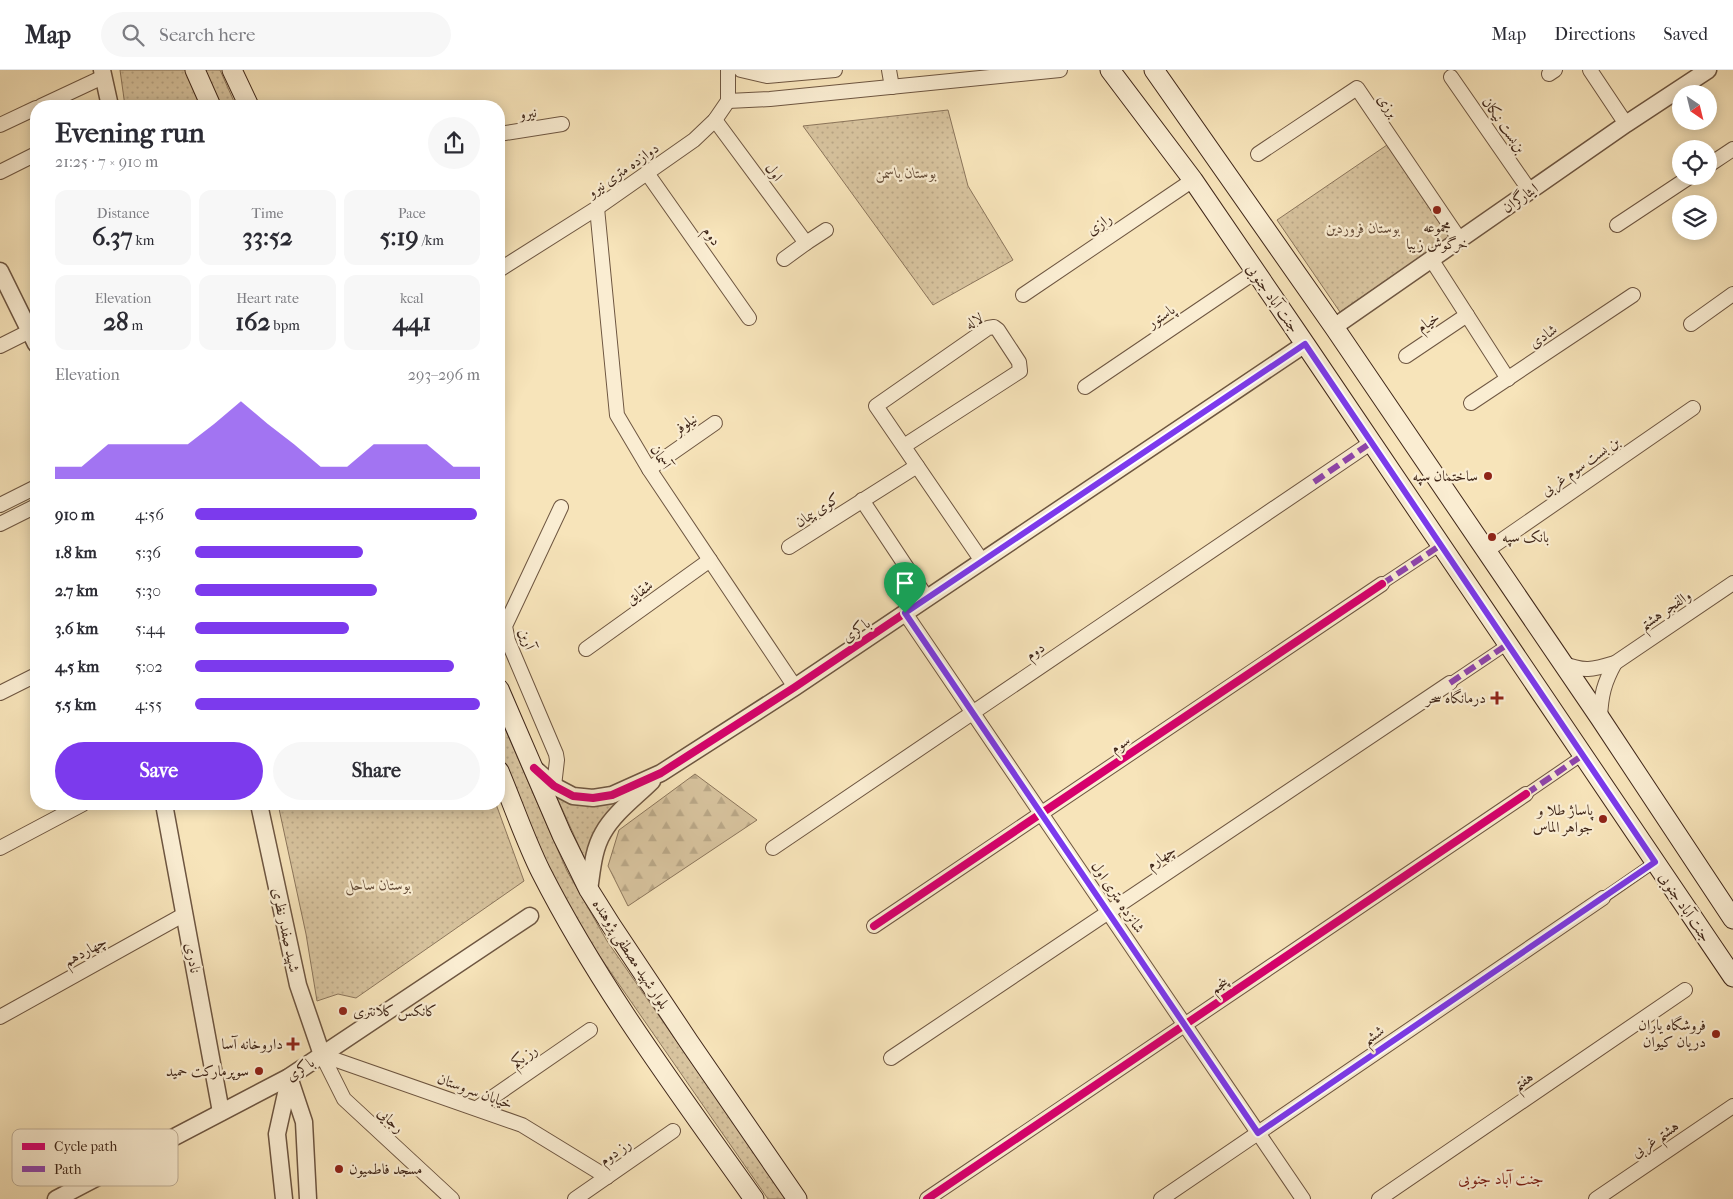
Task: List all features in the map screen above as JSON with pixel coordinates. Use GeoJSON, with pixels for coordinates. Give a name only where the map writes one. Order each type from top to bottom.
{"type":"FeatureCollection","features":[{"type":"Feature","properties":{"kind":"main road"},"geometry":{"type":"LineString","coordinates":[[195,70],[208,100]]}},
{"type":"Feature","properties":{"kind":"main road"},"geometry":{"type":"LineString","coordinates":[[232,70],[246,100]]}},
{"type":"Feature","properties":{"kind":"main road","name":"جنت آباد جنوبی"},"geometry":{"type":"LineString","coordinates":[[1110,70],[1193,180],[1733,977]]}},
{"type":"Feature","properties":{"kind":"main road"},"geometry":{"type":"LineString","coordinates":[[1154,70],[1334,327],[1600,718],[1733,919]]}},
{"type":"Feature","properties":{"kind":"main road","name":"بلوار شهید مصطفی پژوهنده"},"geometry":{"type":"LineString","coordinates":[[505,703],[562,835],[590,890],[611,925],[689,1042],[797,1199]]}},
{"type":"Feature","properties":{"kind":"main road"},"geometry":{"type":"LineString","coordinates":[[505,786],[540,871],[578,940],[628,1018],[754,1199]]}},
{"type":"Feature","properties":{"kind":"street"},"geometry":{"type":"LineString","coordinates":[[728,70],[728,100],[770,99],[892,88],[1060,70]]}},
{"type":"Feature","properties":{"kind":"street"},"geometry":{"type":"LineString","coordinates":[[741,70],[767,76],[835,70]]}},
{"type":"Feature","properties":{"kind":"street"},"geometry":{"type":"LineString","coordinates":[[889,70],[892,88]]}},
{"type":"Feature","properties":{"kind":"street"},"geometry":{"type":"LineString","coordinates":[[1590,70],[1626,124]]}},
{"type":"Feature","properties":{"kind":"street","name":"ایثارگران"},"geometry":{"type":"LineString","coordinates":[[1334,327],[1626,124],[1708,70]]}},
{"type":"Feature","properties":{"kind":"street"},"geometry":{"type":"LineString","coordinates":[[52,100],[102,74],[108,100]]}},
{"type":"Feature","properties":{"kind":"street","name":"بن‌بست نیکان"},"geometry":{"type":"LineString","coordinates":[[1451,77],[1530,191]]}},
{"type":"Feature","properties":{"kind":"street","name":"برزی"},"geometry":{"type":"LineString","coordinates":[[1258,154],[1357,88],[1460,240]]}},
{"type":"Feature","properties":{"kind":"street","name":"دوازده متری نیرو"},"geometry":{"type":"LineString","coordinates":[[505,266],[597,208],[694,140],[715,120],[728,100]]}},
{"type":"Feature","properties":{"kind":"street"},"geometry":{"type":"LineString","coordinates":[[0,125],[30,111]]}},
{"type":"Feature","properties":{"kind":"street","name":"اول"},"geometry":{"type":"LineString","coordinates":[[715,120],[806,243]]}},
{"type":"Feature","properties":{"kind":"street","name":"نیرو"},"geometry":{"type":"LineString","coordinates":[[505,133],[562,124]]}},
{"type":"Feature","properties":{"kind":"street"},"geometry":{"type":"LineString","coordinates":[[1717,160],[1733,149]]}},
{"type":"Feature","properties":{"kind":"street"},"geometry":{"type":"LineString","coordinates":[[0,172],[30,157]]}},
{"type":"Feature","properties":{"kind":"street","name":"دوم"},"geometry":{"type":"LineString","coordinates":[[647,173],[749,318]]}},
{"type":"Feature","properties":{"kind":"street","name":"رازی"},"geometry":{"type":"LineString","coordinates":[[1024,295],[1193,180]]}},
{"type":"Feature","properties":{"kind":"street"},"geometry":{"type":"LineString","coordinates":[[1617,225],[1677,185]]}},
{"type":"Feature","properties":{"kind":"street","name":"آسمان"},"geometry":{"type":"LineString","coordinates":[[597,208],[615,406],[621,424],[795,687]]}},
{"type":"Feature","properties":{"kind":"street"},"geometry":{"type":"LineString","coordinates":[[784,259],[826,230]]}},
{"type":"Feature","properties":{"kind":"street"},"geometry":{"type":"LineString","coordinates":[[1431,259],[1508,378]]}},
{"type":"Feature","properties":{"kind":"street"},"geometry":{"type":"LineString","coordinates":[[0,271],[30,327]]}},
{"type":"Feature","properties":{"kind":"street","name":"پاستور"},"geometry":{"type":"LineString","coordinates":[[1085,387],[1255,272]]}},
{"type":"Feature","properties":{"kind":"street"},"geometry":{"type":"LineString","coordinates":[[1691,324],[1733,294]]}},
{"type":"Feature","properties":{"kind":"street","name":"شادی"},"geometry":{"type":"LineString","coordinates":[[1471,403],[1633,295]]}},
{"type":"Feature","properties":{"kind":"street","name":"خیام"},"geometry":{"type":"LineString","coordinates":[[1406,356],[1467,315]]}},
{"type":"Feature","properties":{"kind":"street","name":"لاله"},"geometry":{"type":"LineString","coordinates":[[904,446],[1020,372],[1019,362],[998,330],[994,327],[988,328],[876,406],[982,561]]}},
{"type":"Feature","properties":{"kind":"street"},"geometry":{"type":"LineString","coordinates":[[0,346],[30,336]]}},
{"type":"Feature","properties":{"kind":"street","name":"باکری"},"geometry":{"type":"LineString","coordinates":[[534,768],[554,786],[573,796],[593,798],[612,795],[661,773],[795,687],[1305,344]]}},
{"type":"Feature","properties":{"kind":"street","name":"بن بست سوم غربی"},"geometry":{"type":"LineString","coordinates":[[1486,552],[1693,408]]}},
{"type":"Feature","properties":{"kind":"street","name":"نیلوفر"},"geometry":{"type":"LineString","coordinates":[[649,469],[715,423]]}},
{"type":"Feature","properties":{"kind":"street","name":"دوم"},"geometry":{"type":"LineString","coordinates":[[774,848],[1372,442]]}},
{"type":"Feature","properties":{"kind":"street","name":"کوی پیمان"},"geometry":{"type":"LineString","coordinates":[[789,547],[917,466]]}},
{"type":"Feature","properties":{"kind":"street"},"geometry":{"type":"LineString","coordinates":[[0,505],[30,490]]}},
{"type":"Feature","properties":{"kind":"street","name":"کوی پیمان"},"geometry":{"type":"LineString","coordinates":[[862,500],[927,598]]}},
{"type":"Feature","properties":{"kind":"street","name":"آرین"},"geometry":{"type":"LineString","coordinates":[[554,786],[556,754],[508,641],[505,626],[561,508]]}},
{"type":"Feature","properties":{"kind":"street"},"geometry":{"type":"LineString","coordinates":[[0,524],[30,509]]}},
{"type":"Feature","properties":{"kind":"street"},"geometry":{"type":"LineString","coordinates":[[1382,584],[1441,545]]}},
{"type":"Feature","properties":{"kind":"street","name":"شقایق"},"geometry":{"type":"LineString","coordinates":[[586,649],[710,560]]}},
{"type":"Feature","properties":{"kind":"street","name":"والفجر هشتم"},"geometry":{"type":"LineString","coordinates":[[1615,663],[1733,583]]}},
{"type":"Feature","properties":{"kind":"street","name":"سوم"},"geometry":{"type":"LineString","coordinates":[[874,926],[1382,584]]}},
{"type":"Feature","properties":{"kind":"street","name":"شانزده متری اول"},"geometry":{"type":"LineString","coordinates":[[905,613],[1303,1199]]}},
{"type":"Feature","properties":{"kind":"street"},"geometry":{"type":"LineString","coordinates":[[1450,683],[1508,644]]}},
{"type":"Feature","properties":{"kind":"street"},"geometry":{"type":"LineString","coordinates":[[1562,663],[1577,669],[1596,669],[1615,663]]}},
{"type":"Feature","properties":{"kind":"street"},"geometry":{"type":"LineString","coordinates":[[1600,718],[1601,696],[1606,678],[1615,663]]}},
{"type":"Feature","properties":{"kind":"street"},"geometry":{"type":"LineString","coordinates":[[0,693],[30,678]]}},
{"type":"Feature","properties":{"kind":"street","name":"چهارم"},"geometry":{"type":"LineString","coordinates":[[891,1058],[1450,683]]}},
{"type":"Feature","properties":{"kind":"street"},"geometry":{"type":"LineString","coordinates":[[1526,794],[1583,755]]}},
{"type":"Feature","properties":{"kind":"street","name":"باکری"},"geometry":{"type":"LineString","coordinates":[[590,890],[593,862],[602,833],[661,773]]}},
{"type":"Feature","properties":{"kind":"street","name":"پنجم"},"geometry":{"type":"LineString","coordinates":[[927,1199],[1526,794]]}},
{"type":"Feature","properties":{"kind":"street"},"geometry":{"type":"LineString","coordinates":[[0,848],[72,810]]}},
{"type":"Feature","properties":{"kind":"street","name":"نادری"},"geometry":{"type":"LineString","coordinates":[[165,810],[221,1112]]}},
{"type":"Feature","properties":{"kind":"street","name":"شهید صفدر نظری"},"geometry":{"type":"LineString","coordinates":[[260,810],[298,985],[322,1055]]}},
{"type":"Feature","properties":{"kind":"street"},"geometry":{"type":"LineString","coordinates":[[1603,898],[1655,862]]}},
{"type":"Feature","properties":{"kind":"street","name":"ششم"},"geometry":{"type":"LineString","coordinates":[[1161,1199],[1603,898]]}},
{"type":"Feature","properties":{"kind":"street","name":"چهاردهم"},"geometry":{"type":"LineString","coordinates":[[0,1017],[185,914]]}},
{"type":"Feature","properties":{"kind":"street","name":"باکری"},"geometry":{"type":"LineString","coordinates":[[178,1135],[289,1077],[530,916]]}},
{"type":"Feature","properties":{"kind":"street","name":"هفتم"},"geometry":{"type":"LineString","coordinates":[[1378,1199],[1686,990]]}},
{"type":"Feature","properties":{"kind":"street","name":"رز یکم"},"geometry":{"type":"LineString","coordinates":[[477,1108],[590,1030]]}},
{"type":"Feature","properties":{"kind":"street","name":"خیابان سروستان"},"geometry":{"type":"LineString","coordinates":[[322,1055],[522,1125],[607,1177]]}},
{"type":"Feature","properties":{"kind":"street","name":"رجایی"},"geometry":{"type":"LineString","coordinates":[[322,1055],[344,1099],[452,1199]]}},
{"type":"Feature","properties":{"kind":"street"},"geometry":{"type":"LineString","coordinates":[[281,1197],[277,1134],[289,1077]]}},
{"type":"Feature","properties":{"kind":"street"},"geometry":{"type":"LineString","coordinates":[[289,1077],[304,1122],[308,1199]]}},
{"type":"Feature","properties":{"kind":"street","name":"هشتم غربی"},"geometry":{"type":"LineString","coordinates":[[1596,1199],[1733,1106]]}},
{"type":"Feature","properties":{"kind":"street","name":"رز دوم"},"geometry":{"type":"LineString","coordinates":[[576,1199],[673,1131]]}},
{"type":"Feature","properties":{"kind":"street","name":"باکری"},"geometry":{"type":"LineString","coordinates":[[56,1199],[81,1186]]}},
{"type":"Feature","properties":{"kind":"green space"},"geometry":{"type":"Polygon","coordinates":[[[120,70],[186,70],[198,100],[124,100],[120,70]]]}},
{"type":"Feature","properties":{"kind":"green space"},"geometry":{"type":"Polygon","coordinates":[[[204,70],[220,70],[233,100],[217,100],[204,70]]]}},
{"type":"Feature","properties":{"kind":"green space","name":"بوستان یاسمن"},"geometry":{"type":"Polygon","coordinates":[[[948,110],[968,186],[1013,260],[933,305],[803,126],[948,110]]]}},
{"type":"Feature","properties":{"kind":"green space","name":"بوستان فروردین"},"geometry":{"type":"Polygon","coordinates":[[[1387,145],[1449,237],[1340,312],[1277,220],[1387,145]]]}},
{"type":"Feature","properties":{"kind":"green space"},"geometry":{"type":"Polygon","coordinates":[[[505,729],[567,871],[607,941],[786,1199],[768,1199],[605,964],[587,937],[554,879],[505,767],[505,729]]]}},
{"type":"Feature","properties":{"kind":"green space"},"geometry":{"type":"Polygon","coordinates":[[[695,774],[757,820],[628,906],[608,866],[619,830],[695,774]]]}},
{"type":"Feature","properties":{"kind":"green space"},"geometry":{"type":"Polygon","coordinates":[[[645,784],[588,866],[554,791],[567,799],[645,784]]]}},
{"type":"Feature","properties":{"kind":"green space","name":"بوستان ساحل"},"geometry":{"type":"Polygon","coordinates":[[[279,810],[498,810],[524,881],[356,998],[338,994],[317,1001],[306,934],[279,810]]]}},
{"type":"Feature","properties":{"kind":"marked path"},"geometry":{"type":"LineString","coordinates":[[1314,482],[1372,442]]}},
{"type":"Feature","properties":{"kind":"marked path"},"geometry":{"type":"LineString","coordinates":[[1382,584],[1441,545]]}},
{"type":"Feature","properties":{"kind":"marked path"},"geometry":{"type":"LineString","coordinates":[[1450,683],[1508,644]]}},
{"type":"Feature","properties":{"kind":"marked path"},"geometry":{"type":"LineString","coordinates":[[1526,794],[1583,755]]}},
{"type":"Feature","properties":{"kind":"marked path"},"geometry":{"type":"LineString","coordinates":[[1603,898],[1655,862]]}},
{"type":"Feature","properties":{"kind":"cycle path"},"geometry":{"type":"LineString","coordinates":[[534,768],[554,786],[573,796],[593,798],[612,795],[661,773],[795,687],[1305,344]]}},
{"type":"Feature","properties":{"kind":"cycle path"},"geometry":{"type":"LineString","coordinates":[[874,926],[1382,584]]}},
{"type":"Feature","properties":{"kind":"cycle path"},"geometry":{"type":"LineString","coordinates":[[927,1199],[1526,794]]}},
{"type":"Feature","properties":{"kind":"place","name":"مجموعه خرگوش زیبا"},"geometry":{"type":"Point","coordinates":[1437,210]}},
{"type":"Feature","properties":{"kind":"place","name":"ساختمان سپه"},"geometry":{"type":"Point","coordinates":[1488,476]}},
{"type":"Feature","properties":{"kind":"place","name":"بانک سپه"},"geometry":{"type":"Point","coordinates":[1492,537]}},
{"type":"Feature","properties":{"kind":"place","name":"درمانگاه سحر"},"geometry":{"type":"Point","coordinates":[1497,698]}},
{"type":"Feature","properties":{"kind":"place","name":"پاساژ طلا و جواهر الماس"},"geometry":{"type":"Point","coordinates":[1603,819]}},
{"type":"Feature","properties":{"kind":"place","name":"کانکس کلانتری"},"geometry":{"type":"Point","coordinates":[343,1011]}},
{"type":"Feature","properties":{"kind":"place","name":"فروشگاه یاران دریان کیوان"},"geometry":{"type":"Point","coordinates":[1716,1034]}},
{"type":"Feature","properties":{"kind":"place","name":"داروخانه آسا"},"geometry":{"type":"Point","coordinates":[293,1044]}},
{"type":"Feature","properties":{"kind":"place","name":"سوپرمارکت حمید"},"geometry":{"type":"Point","coordinates":[259,1071]}},
{"type":"Feature","properties":{"kind":"place","name":"مسجد فاطمیون"},"geometry":{"type":"Point","coordinates":[339,1169]}},
{"type":"Feature","properties":{"kind":"district","name":"جنت‌ آباد جنوبی"},"geometry":{"type":"Point","coordinates":[1501,1178]}},
{"type":"Feature","properties":{"kind":"route"},"geometry":{"type":"LineString","coordinates":[[1305,344],[1655,862],[1258,1133],[905,613],[1305,344]]}}]}
